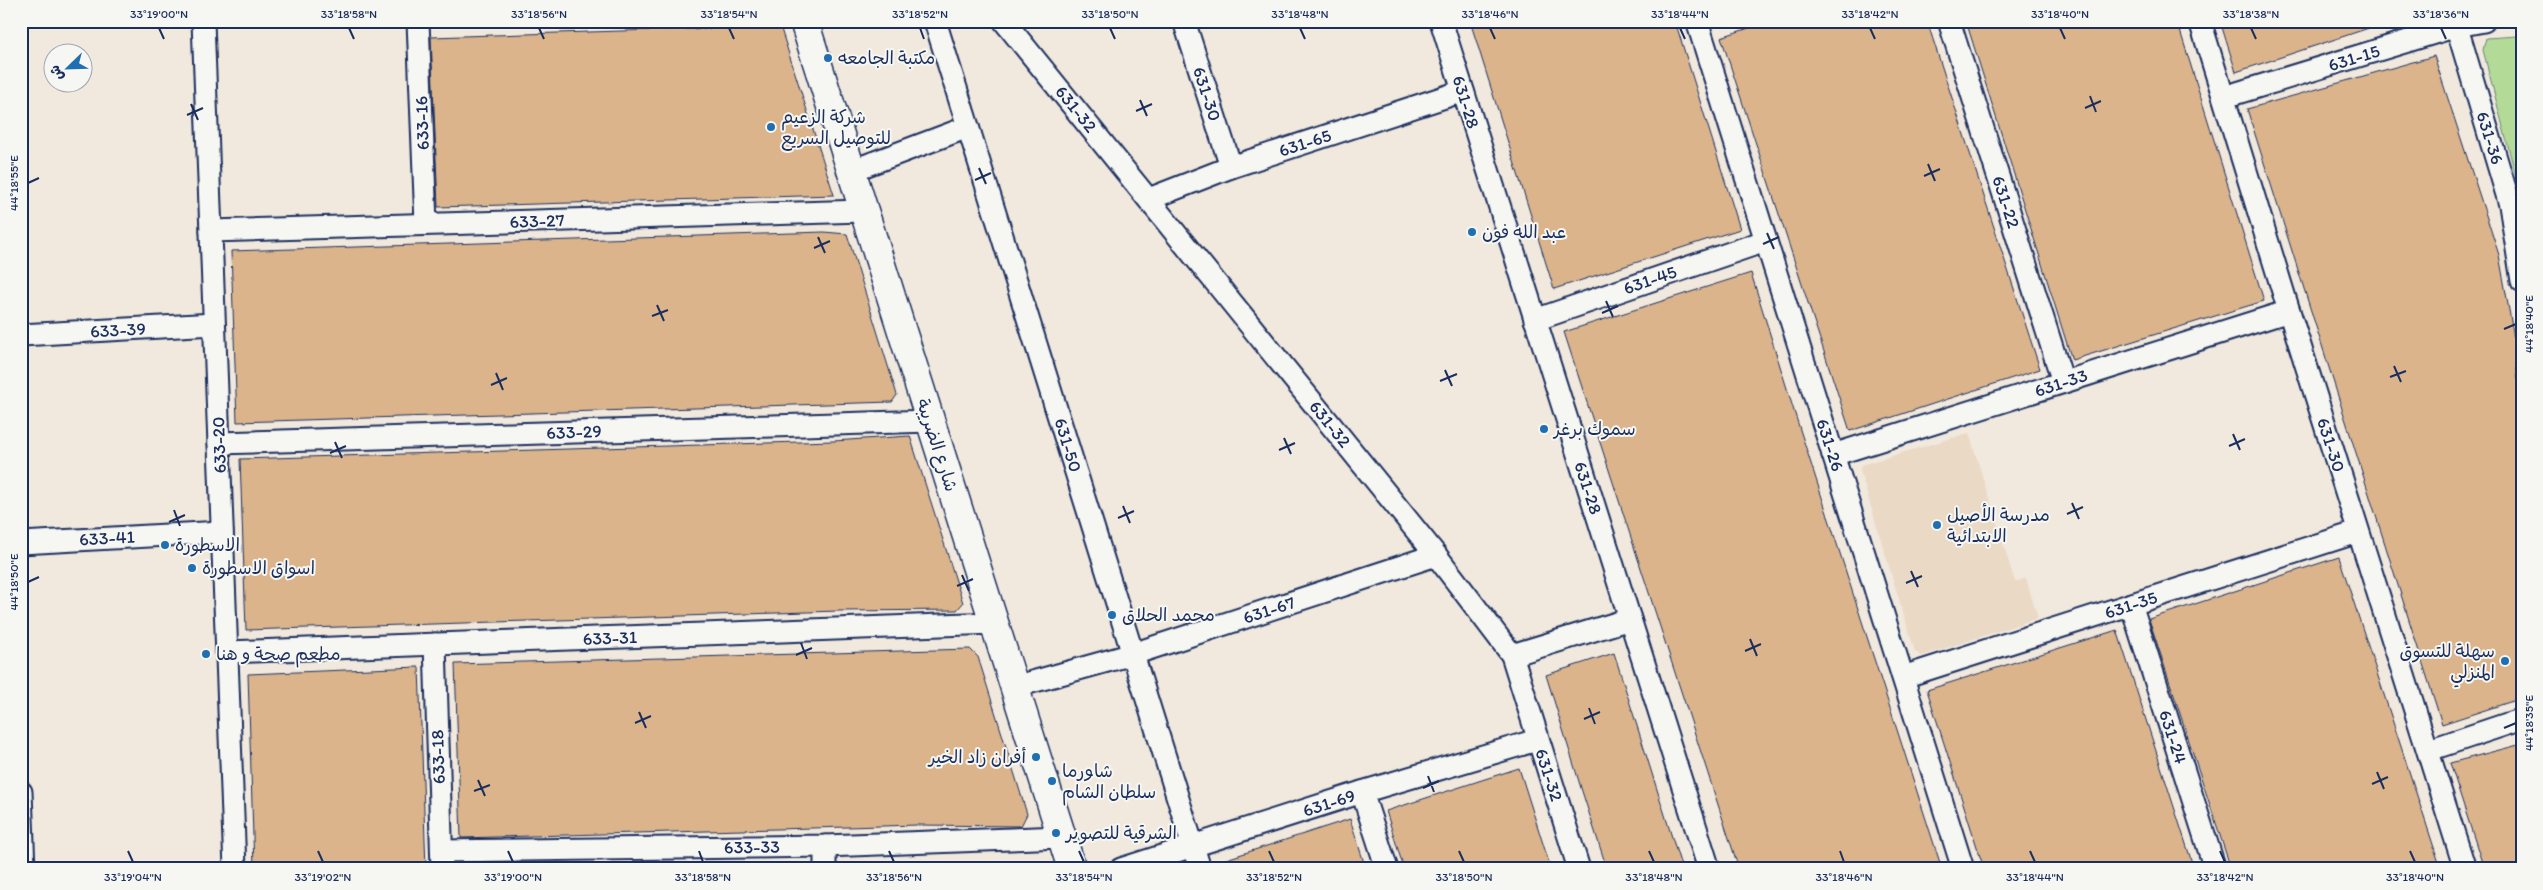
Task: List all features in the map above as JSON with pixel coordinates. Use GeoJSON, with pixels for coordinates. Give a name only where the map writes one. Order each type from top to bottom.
{"type":"FeatureCollection","features":[{"type":"Feature","properties":{"kind":"street","name":"633-20"},"geometry":{"type":"LineString","coordinates":[[203,21],[235,869]]}},
{"type":"Feature","properties":{"kind":"street","name":"633-16"},"geometry":{"type":"LineString","coordinates":[[419,21],[426,224]]}},
{"type":"Feature","properties":{"kind":"street","name":"شارع الضريبة"},"geometry":{"type":"LineString","coordinates":[[804,21],[1072,869]]}},
{"type":"Feature","properties":{"kind":"street","name":"631-50"},"geometry":{"type":"LineString","coordinates":[[935,21],[1200,869]]}},
{"type":"Feature","properties":{"kind":"street","name":"631-32"},"geometry":{"type":"LineString","coordinates":[[1004,21],[1436,555],[1512,655],[1579,869]]}},
{"type":"Feature","properties":{"kind":"street","name":"631-30"},"geometry":{"type":"LineString","coordinates":[[1184,21],[1231,167]]}},
{"type":"Feature","properties":{"kind":"street","name":"631-28"},"geometry":{"type":"LineString","coordinates":[[1441,21],[1709,869]]}},
{"type":"Feature","properties":{"kind":"street","name":"631-26"},"geometry":{"type":"LineString","coordinates":[[1697,21],[1963,869]]}},
{"type":"Feature","properties":{"kind":"street","name":"631-22"},"geometry":{"type":"LineString","coordinates":[[1949,21],[2063,382]]}},
{"type":"Feature","properties":{"kind":"street","name":"631-30"},"geometry":{"type":"LineString","coordinates":[[2200,21],[2358,532],[2429,750],[2465,869]]}},
{"type":"Feature","properties":{"kind":"street","name":"631-15"},"geometry":{"type":"LineString","coordinates":[[2224,97],[2456,24],[2484,21]]}},
{"type":"Feature","properties":{"kind":"street","name":"631-36"},"geometry":{"type":"LineString","coordinates":[[2456,24],[2510,205],[2522,281]]}},
{"type":"Feature","properties":{"kind":"street","name":"631-65"},"geometry":{"type":"LineString","coordinates":[[1149,199],[1231,167],[1463,91]]}},
{"type":"Feature","properties":{"kind":"street"},"geometry":{"type":"LineString","coordinates":[[851,171],[968,127]]}},
{"type":"Feature","properties":{"kind":"street","name":"633-27"},"geometry":{"type":"LineString","coordinates":[[211,231],[863,211]]}},
{"type":"Feature","properties":{"kind":"street","name":"631-45"},"geometry":{"type":"LineString","coordinates":[[1535,320],[1765,241]]}},
{"type":"Feature","properties":{"kind":"street","name":"631-33"},"geometry":{"type":"LineString","coordinates":[[1833,455],[2289,311]]}},
{"type":"Feature","properties":{"kind":"street","name":"633-39"},"geometry":{"type":"LineString","coordinates":[[21,335],[214,324]]}},
{"type":"Feature","properties":{"kind":"street","name":"633-29"},"geometry":{"type":"LineString","coordinates":[[219,443],[930,421]]}},
{"type":"Feature","properties":{"kind":"street","name":"633-41"},"geometry":{"type":"LineString","coordinates":[[21,543],[222,532]]}},
{"type":"Feature","properties":{"kind":"street","name":"631-35"},"geometry":{"type":"LineString","coordinates":[[1903,677],[2358,532]]}},
{"type":"Feature","properties":{"kind":"street","name":"631-67"},"geometry":{"type":"LineString","coordinates":[[1014,688],[1133,654],[1436,555]]}},
{"type":"Feature","properties":{"kind":"street","name":"631-24"},"geometry":{"type":"LineString","coordinates":[[2131,604],[2215,869]]}},
{"type":"Feature","properties":{"kind":"street"},"geometry":{"type":"LineString","coordinates":[[1512,655],[1630,619]]}},
{"type":"Feature","properties":{"kind":"street","name":"633-31"},"geometry":{"type":"LineString","coordinates":[[227,652],[994,623]]}},
{"type":"Feature","properties":{"kind":"street","name":"633-18"},"geometry":{"type":"LineString","coordinates":[[435,644],[442,860]]}},
{"type":"Feature","properties":{"kind":"street"},"geometry":{"type":"LineString","coordinates":[[2429,750],[2522,719]]}},
{"type":"Feature","properties":{"kind":"street","name":"631-69"},"geometry":{"type":"LineString","coordinates":[[1121,869],[1362,792],[1538,740]]}},
{"type":"Feature","properties":{"kind":"street"},"geometry":{"type":"LineString","coordinates":[[21,792],[24,869]]}},
{"type":"Feature","properties":{"kind":"street"},"geometry":{"type":"LineString","coordinates":[[1362,792],[1386,869]]}},
{"type":"Feature","properties":{"kind":"street","name":"633-33"},"geometry":{"type":"LineString","coordinates":[[442,860],[1062,836]]}},
{"type":"Feature","properties":{"kind":"street"},"geometry":{"type":"LineString","coordinates":[[825,846],[825,869]]}},
{"type":"Feature","properties":{"kind":"shaded area","name":"مدرسة الأصيل الابتدائية"},"geometry":{"type":"Polygon","coordinates":[[[1969,433],[2015,582],[2026,578],[2038,618],[1922,656],[1915,652],[1860,471],[1861,465],[1969,433]]]}},
{"type":"Feature","properties":{"kind":"green space"},"geometry":{"type":"Polygon","coordinates":[[[2518,36],[2522,38],[2522,200],[2483,50],[2486,38],[2518,36]]]}},
{"type":"Feature","properties":{"kind":"building"},"geometry":{"type":"Polygon","coordinates":[[[1470,21],[1675,21],[1740,229],[1554,289],[1470,21]]]}},
{"type":"Feature","properties":{"kind":"building"},"geometry":{"type":"Polygon","coordinates":[[[1771,21],[1927,21],[2040,369],[1850,431],[1721,37],[1771,21]]]}},
{"type":"Feature","properties":{"kind":"building"},"geometry":{"type":"Polygon","coordinates":[[[1966,21],[2177,21],[2264,301],[2072,360],[1966,21]]]}},
{"type":"Feature","properties":{"kind":"building"},"geometry":{"type":"Polygon","coordinates":[[[2220,21],[2380,21],[2381,24],[2236,72],[2220,21]]]}},
{"type":"Feature","properties":{"kind":"building"},"geometry":{"type":"Polygon","coordinates":[[[780,26],[834,195],[438,207],[431,37],[780,26]]]}},
{"type":"Feature","properties":{"kind":"building"},"geometry":{"type":"Polygon","coordinates":[[[2434,56],[2499,255],[2513,332],[2522,419],[2522,698],[2442,724],[2247,109],[2434,56]]]}},
{"type":"Feature","properties":{"kind":"building"},"geometry":{"type":"Polygon","coordinates":[[[824,232],[847,234],[897,395],[892,402],[237,422],[231,251],[824,232]]]}},
{"type":"Feature","properties":{"kind":"building"},"geometry":{"type":"Polygon","coordinates":[[[1751,273],[1942,869],[1739,869],[1564,332],[1751,273]]]}},
{"type":"Feature","properties":{"kind":"building"},"geometry":{"type":"Polygon","coordinates":[[[910,436],[963,603],[957,610],[839,611],[246,630],[240,459],[833,441],[910,436]]]}},
{"type":"Feature","properties":{"kind":"building"},"geometry":{"type":"Polygon","coordinates":[[[2339,557],[2441,869],[2231,869],[2149,619],[2339,557]]]}},
{"type":"Feature","properties":{"kind":"building"},"geometry":{"type":"Polygon","coordinates":[[[2117,630],[2194,869],[1984,869],[1927,690],[2117,630]]]}},
{"type":"Feature","properties":{"kind":"building"},"geometry":{"type":"Polygon","coordinates":[[[970,649],[978,657],[1027,814],[1021,826],[917,825],[461,838],[455,664],[970,649]]]}},
{"type":"Feature","properties":{"kind":"building"},"geometry":{"type":"Polygon","coordinates":[[[1614,653],[1682,869],[1607,869],[1581,788],[1546,675],[1614,653]]]}},
{"type":"Feature","properties":{"kind":"building"},"geometry":{"type":"Polygon","coordinates":[[[419,667],[426,869],[254,869],[248,674],[419,667]]]}},
{"type":"Feature","properties":{"kind":"building"},"geometry":{"type":"Polygon","coordinates":[[[2522,744],[2522,869],[2484,869],[2450,763],[2522,744]]]}},
{"type":"Feature","properties":{"kind":"building"},"geometry":{"type":"Polygon","coordinates":[[[1519,768],[1551,869],[1404,869],[1386,811],[1519,768]]]}},
{"type":"Feature","properties":{"kind":"building"},"geometry":{"type":"Polygon","coordinates":[[[1350,819],[1366,869],[1212,869],[1211,864],[1350,819]]]}},
{"type":"Feature","properties":{"kind":"place","name":"مكتبة الجامعه"},"geometry":{"type":"Point","coordinates":[828,58]}},
{"type":"Feature","properties":{"kind":"place","name":"شركة الزعيم للتوصيل السريع"},"geometry":{"type":"Point","coordinates":[771,127]}},
{"type":"Feature","properties":{"kind":"place","name":"عبد الله فون"},"geometry":{"type":"Point","coordinates":[1472,232]}},
{"type":"Feature","properties":{"kind":"place","name":"سموك برغر"},"geometry":{"type":"Point","coordinates":[1544,429]}},
{"type":"Feature","properties":{"kind":"place","name":"مدرسة الأصيل الابتدائية"},"geometry":{"type":"Point","coordinates":[1937,525]}},
{"type":"Feature","properties":{"kind":"place","name":"الاسطورة"},"geometry":{"type":"Point","coordinates":[165,545]}},
{"type":"Feature","properties":{"kind":"place","name":"اسواق الاسطورة"},"geometry":{"type":"Point","coordinates":[192,568]}},
{"type":"Feature","properties":{"kind":"place","name":"محمد الحلاق"},"geometry":{"type":"Point","coordinates":[1112,615]}},
{"type":"Feature","properties":{"kind":"place","name":"مطعم صحة و هنا"},"geometry":{"type":"Point","coordinates":[206,654]}},
{"type":"Feature","properties":{"kind":"place","name":"سهلة للتسوق المنزلي"},"geometry":{"type":"Point","coordinates":[2505,661]}},
{"type":"Feature","properties":{"kind":"place","name":"أفران زاد الخير"},"geometry":{"type":"Point","coordinates":[1036,757]}},
{"type":"Feature","properties":{"kind":"place","name":"شاورما سلطان الشام"},"geometry":{"type":"Point","coordinates":[1052,781]}},
{"type":"Feature","properties":{"kind":"place","name":"الشرقية للتصوير"},"geometry":{"type":"Point","coordinates":[1056,833]}}]}
